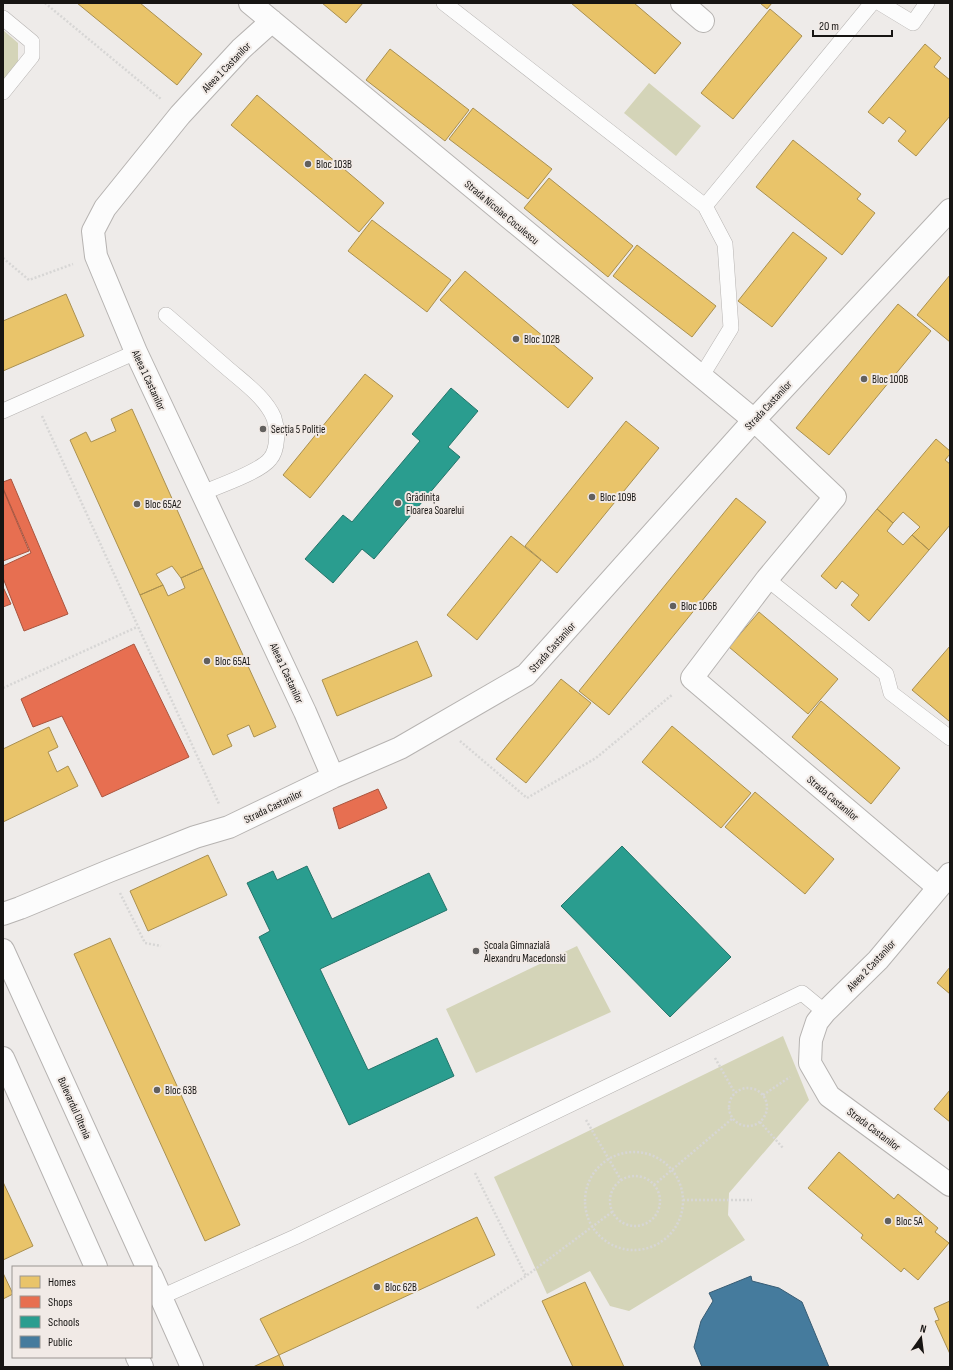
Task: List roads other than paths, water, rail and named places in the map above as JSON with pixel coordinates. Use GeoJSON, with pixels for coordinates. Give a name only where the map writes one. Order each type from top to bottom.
{"type":"FeatureCollection","features":[{"type":"Feature","properties":{"kind":"street","name":"Strada Nicolae Coculescu"},"geometry":{"type":"LineString","coordinates":[[250,3],[754,420],[835,497],[767,579]]}},
{"type":"Feature","properties":{"kind":"street"},"geometry":{"type":"LineString","coordinates":[[682,3],[703,21]]}},
{"type":"Feature","properties":{"kind":"street","name":"Aleea 1 Castanilor"},"geometry":{"type":"LineString","coordinates":[[272,21],[241,49],[180,115],[105,208],[93,231],[96,256],[136,352],[306,712],[333,777]]}},
{"type":"Feature","properties":{"kind":"street","name":"Strada Castanilor"},"geometry":{"type":"LineString","coordinates":[[3,914],[195,837],[229,827],[333,777],[400,748],[526,675],[754,420],[950,210]]}},
{"type":"Feature","properties":{"kind":"street","name":"Strada Castanilor"},"geometry":{"type":"LineString","coordinates":[[767,579],[692,678],[944,881]]}},
{"type":"Feature","properties":{"kind":"street","name":"Aleea 2 Castanilor"},"geometry":{"type":"LineString","coordinates":[[810,1063],[811,1040],[817,1022],[824,1012],[878,960],[944,881]]}},
{"type":"Feature","properties":{"kind":"street","name":"Bulevardul Oltenia"},"geometry":{"type":"LineString","coordinates":[[3,950],[147,1266]]}},
{"type":"Feature","properties":{"kind":"street"},"geometry":{"type":"LineString","coordinates":[[3,1058],[96,1266]]}},
{"type":"Feature","properties":{"kind":"street","name":"Strada Castanilor"},"geometry":{"type":"LineString","coordinates":[[810,1063],[830,1096],[950,1185]]}},
{"type":"Feature","properties":{"kind":"street"},"geometry":{"type":"LineString","coordinates":[[152,1277],[192,1367]]}},
{"type":"Feature","properties":{"kind":"street"},"geometry":{"type":"LineString","coordinates":[[138,1358],[142,1367]]}},
{"type":"Feature","properties":{"kind":"lane"},"geometry":{"type":"LineString","coordinates":[[444,3],[705,206],[725,244],[730,328],[701,377]]}},
{"type":"Feature","properties":{"kind":"lane"},"geometry":{"type":"LineString","coordinates":[[705,206],[872,3]]}},
{"type":"Feature","properties":{"kind":"lane"},"geometry":{"type":"LineString","coordinates":[[880,3],[913,23],[928,3]]}},
{"type":"Feature","properties":{"kind":"lane"},"geometry":{"type":"LineString","coordinates":[[3,18],[32,42],[32,56],[3,92]]}},
{"type":"Feature","properties":{"kind":"lane"},"geometry":{"type":"LineString","coordinates":[[166,315],[250,388],[265,403],[274,418],[276,446],[271,459],[261,468],[202,493]]}},
{"type":"Feature","properties":{"kind":"lane"},"geometry":{"type":"LineString","coordinates":[[3,410],[136,352]]}},
{"type":"Feature","properties":{"kind":"lane"},"geometry":{"type":"LineString","coordinates":[[767,579],[886,674],[891,692],[950,738]]}},
{"type":"Feature","properties":{"kind":"lane"},"geometry":{"type":"LineString","coordinates":[[161,1297],[295,1238],[802,993],[824,1012]]}},
{"type":"Feature","properties":{"kind":"place","name":"Bloc 103B"},"geometry":{"type":"Point","coordinates":[308,164]}},
{"type":"Feature","properties":{"kind":"place","name":"Bloc 102B"},"geometry":{"type":"Point","coordinates":[516,339]}},
{"type":"Feature","properties":{"kind":"place","name":"Bloc 100B"},"geometry":{"type":"Point","coordinates":[864,379]}},
{"type":"Feature","properties":{"kind":"place","name":"Secția 5 Poliție"},"geometry":{"type":"Point","coordinates":[263,429]}},
{"type":"Feature","properties":{"kind":"place","name":"Bloc 109B"},"geometry":{"type":"Point","coordinates":[592,497]}},
{"type":"Feature","properties":{"kind":"place","name":"Grădinița Floarea Soarelui"},"geometry":{"type":"Point","coordinates":[398,503]}},
{"type":"Feature","properties":{"kind":"place","name":"Bloc 65A2"},"geometry":{"type":"Point","coordinates":[137,504]}},
{"type":"Feature","properties":{"kind":"place","name":"Bloc 106B"},"geometry":{"type":"Point","coordinates":[673,606]}},
{"type":"Feature","properties":{"kind":"place","name":"Bloc 65A1"},"geometry":{"type":"Point","coordinates":[207,661]}},
{"type":"Feature","properties":{"kind":"place","name":"Școala Gimnazială Alexandru Macedonski"},"geometry":{"type":"Point","coordinates":[476,951]}},
{"type":"Feature","properties":{"kind":"place","name":"Bloc 63B"},"geometry":{"type":"Point","coordinates":[157,1090]}},
{"type":"Feature","properties":{"kind":"place","name":"Bloc 5A"},"geometry":{"type":"Point","coordinates":[888,1221]}},
{"type":"Feature","properties":{"kind":"place","name":"Bloc 62B"},"geometry":{"type":"Point","coordinates":[377,1287]}}]}
